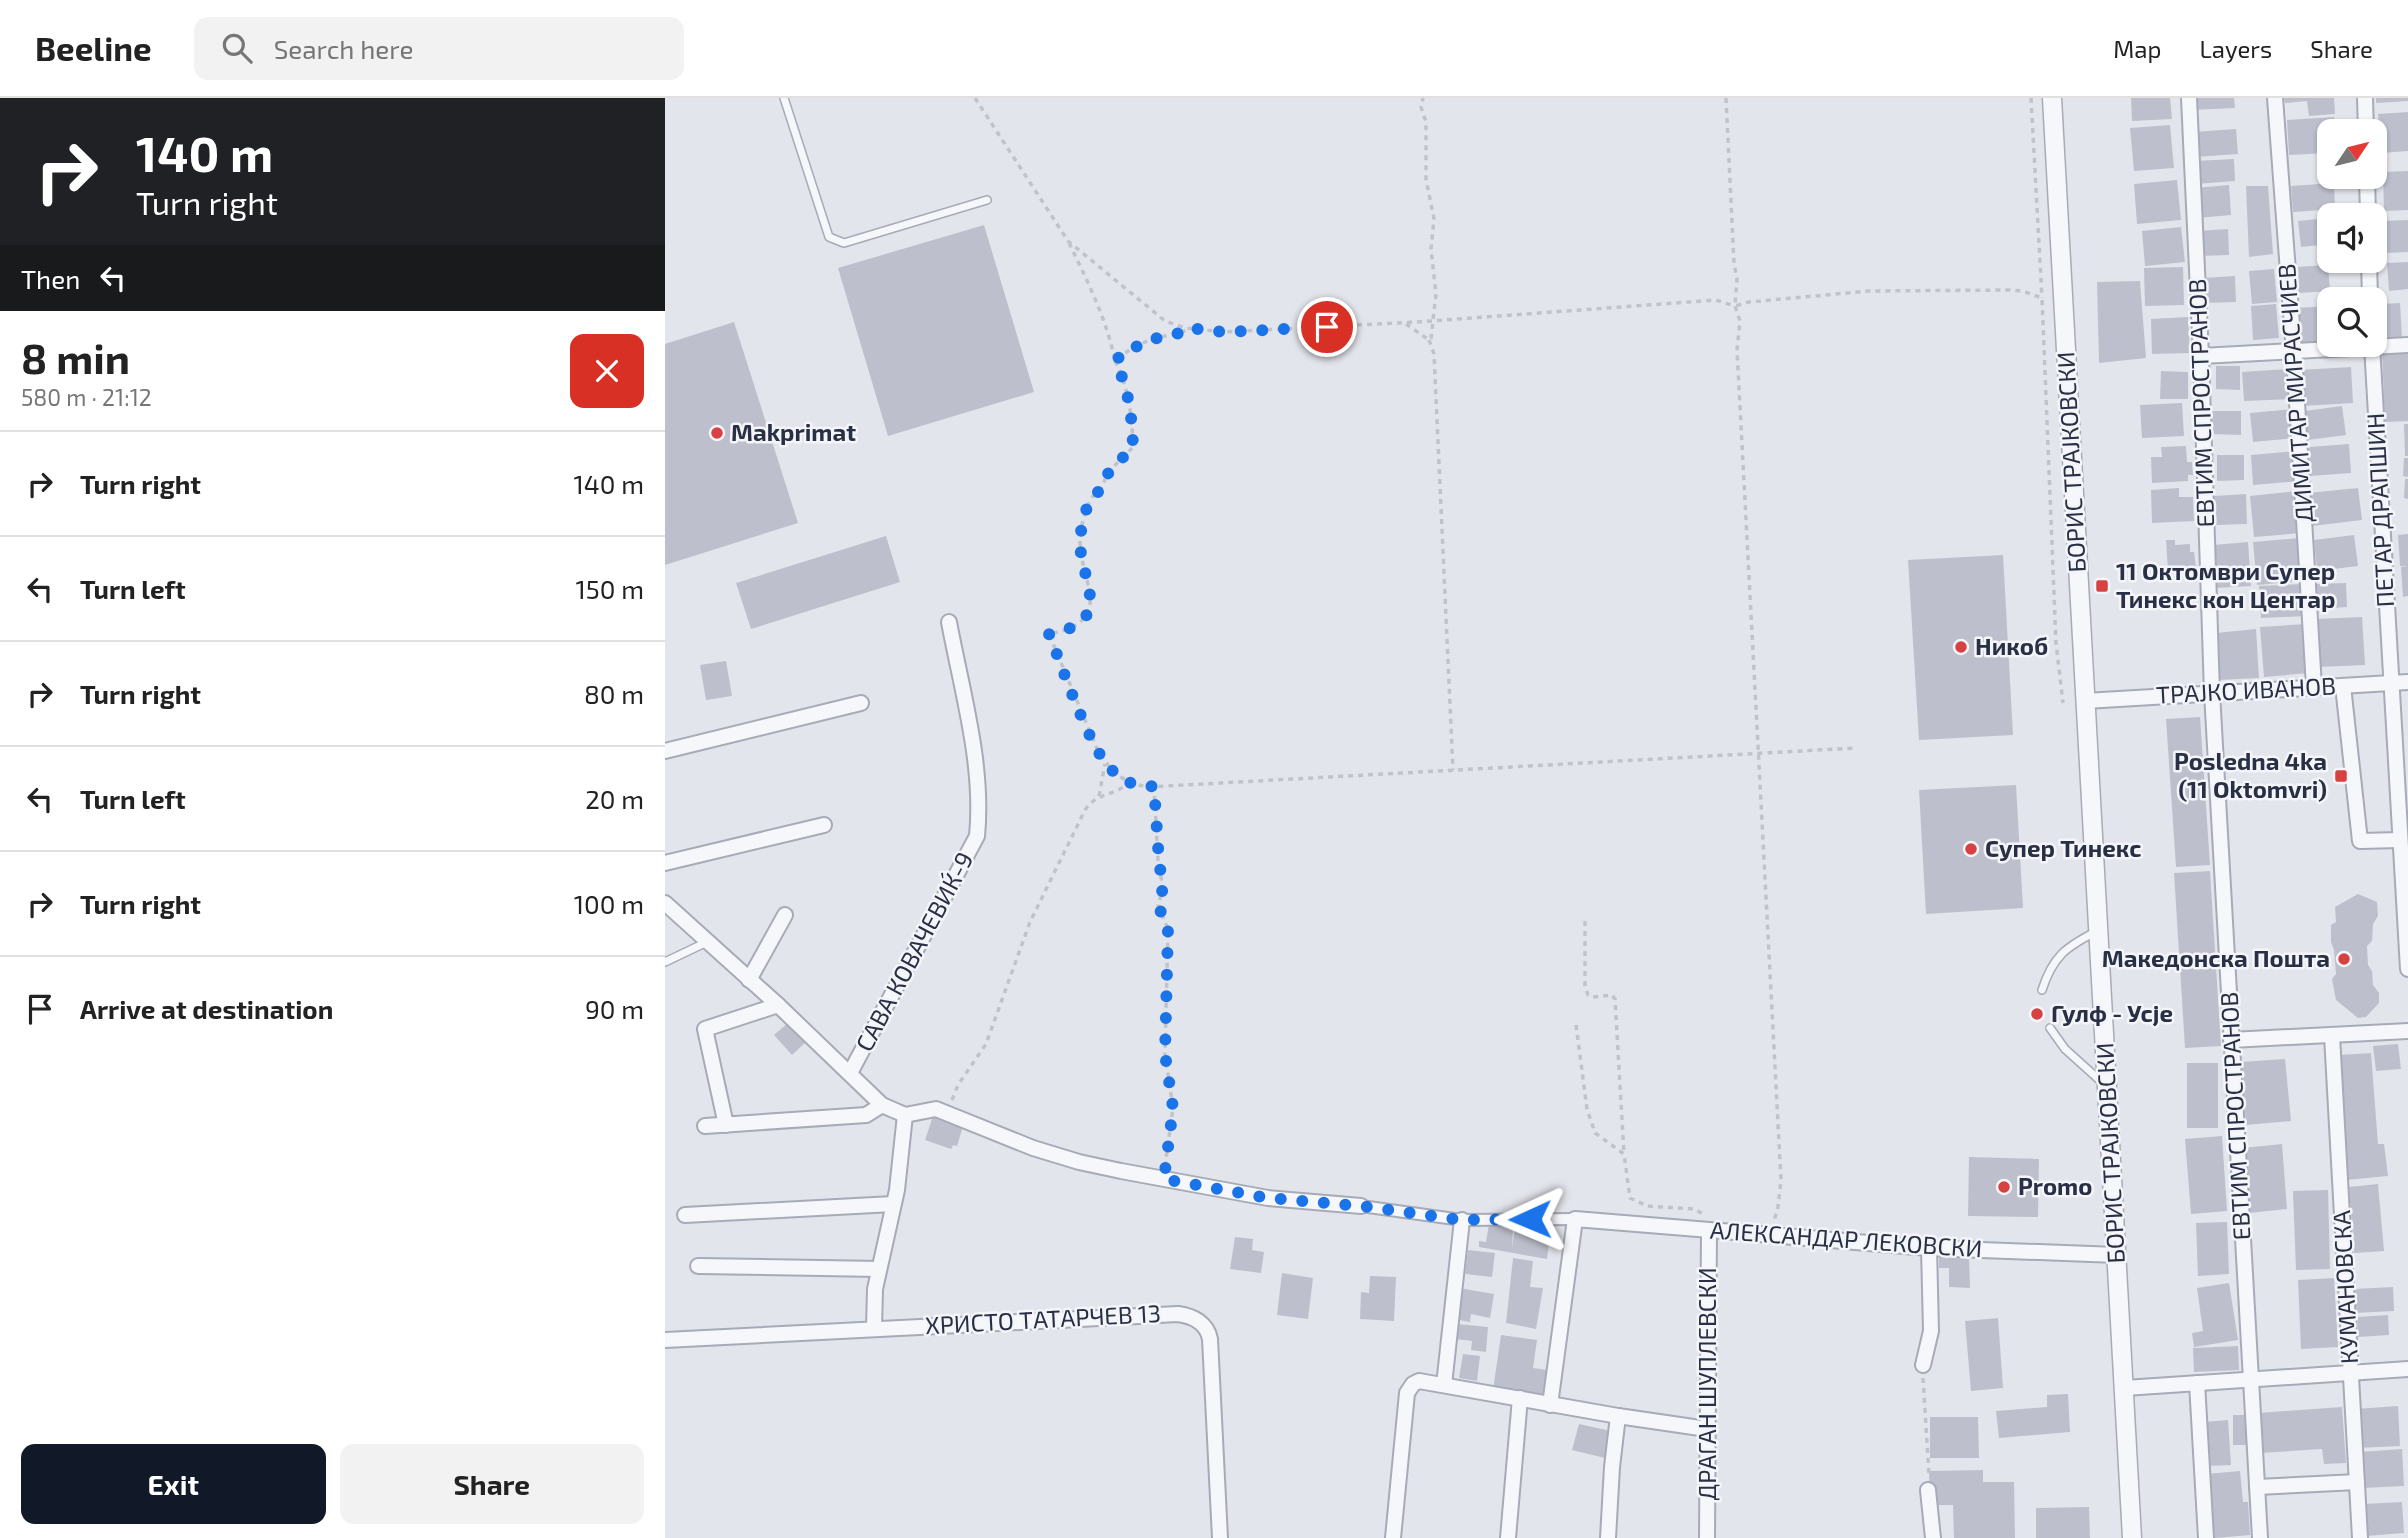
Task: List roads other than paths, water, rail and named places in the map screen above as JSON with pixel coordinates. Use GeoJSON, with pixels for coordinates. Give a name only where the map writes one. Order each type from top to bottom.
{"type":"FeatureCollection","features":[{"type":"Feature","properties":{"kind":"street","name":"БОРИС ТРАЈКОВСКИ"},"geometry":{"type":"LineString","coordinates":[[2052,98],[2132,1538]]}},
{"type":"Feature","properties":{"kind":"street","name":"ЕВТИМ СПРОСТРАНОВ"},"geometry":{"type":"LineString","coordinates":[[2189,98],[2212,694],[2260,1538]]}},
{"type":"Feature","properties":{"kind":"street","name":"ДИМИТАР МИРАСЧИЕВ"},"geometry":{"type":"LineString","coordinates":[[2275,98],[2294,352],[2314,687]]}},
{"type":"Feature","properties":{"kind":"street"},"geometry":{"type":"LineString","coordinates":[[2365,98],[2366,119]]}},
{"type":"Feature","properties":{"kind":"street"},"geometry":{"type":"LineString","coordinates":[[2387,346],[2408,345]]}},
{"type":"Feature","properties":{"kind":"street"},"geometry":{"type":"LineString","coordinates":[[2201,356],[2317,351]]}},
{"type":"Feature","properties":{"kind":"street","name":"ПЕТАР ДРАПШИН"},"geometry":{"type":"LineString","coordinates":[[2373,357],[2408,969]]}},
{"type":"Feature","properties":{"kind":"street","name":"САВА КОВАЧЕВИЌ-9"},"geometry":{"type":"LineString","coordinates":[[850,1073],[977,836],[977,771],[949,622]]}},
{"type":"Feature","properties":{"kind":"street","name":"ТРАЈКО ИВАНОВ"},"geometry":{"type":"LineString","coordinates":[[2085,701],[2408,682]]}},
{"type":"Feature","properties":{"kind":"street"},"geometry":{"type":"LineString","coordinates":[[2343,686],[2360,841],[2400,840]]}},
{"type":"Feature","properties":{"kind":"street"},"geometry":{"type":"LineString","coordinates":[[665,751],[861,704]]}},
{"type":"Feature","properties":{"kind":"street"},"geometry":{"type":"LineString","coordinates":[[665,863],[824,825]]}},
{"type":"Feature","properties":{"kind":"street"},"geometry":{"type":"LineString","coordinates":[[665,903],[778,1005],[882,1105],[905,1115],[936,1109],[1034,1148],[1079,1162],[1268,1198],[1361,1206],[1462,1220],[1575,1219],[1551,1405]]}},
{"type":"Feature","properties":{"kind":"street"},"geometry":{"type":"LineString","coordinates":[[749,980],[785,915]]}},
{"type":"Feature","properties":{"kind":"street"},"geometry":{"type":"LineString","coordinates":[[726,1125],[705,1029],[778,1005]]}},
{"type":"Feature","properties":{"kind":"street"},"geometry":{"type":"LineString","coordinates":[[2231,1040],[2408,1031]]}},
{"type":"Feature","properties":{"kind":"street","name":"КУМАНОВСКА"},"geometry":{"type":"LineString","coordinates":[[2332,1036],[2360,1538]]}},
{"type":"Feature","properties":{"kind":"street"},"geometry":{"type":"LineString","coordinates":[[705,1126],[866,1115],[882,1105]]}},
{"type":"Feature","properties":{"kind":"street"},"geometry":{"type":"LineString","coordinates":[[874,1328],[875,1289],[899,1177],[905,1115]]}},
{"type":"Feature","properties":{"kind":"street"},"geometry":{"type":"LineString","coordinates":[[685,1215],[893,1204]]}},
{"type":"Feature","properties":{"kind":"street","name":"АЛЕКСАНДАР ЛЕКОВСКИ"},"geometry":{"type":"LineString","coordinates":[[1575,1219],[1929,1248],[2117,1255]]}},
{"type":"Feature","properties":{"kind":"street"},"geometry":{"type":"LineString","coordinates":[[1444,1385],[1462,1220]]}},
{"type":"Feature","properties":{"kind":"street","name":"ДРАГАН ШУПЛЕВСКИ"},"geometry":{"type":"LineString","coordinates":[[1707,1538],[1709,1231]]}},
{"type":"Feature","properties":{"kind":"street"},"geometry":{"type":"LineString","coordinates":[[1923,1365],[1931,1331],[1929,1248]]}},
{"type":"Feature","properties":{"kind":"street"},"geometry":{"type":"LineString","coordinates":[[698,1266],[879,1269]]}},
{"type":"Feature","properties":{"kind":"street","name":"ХРИСТО ТАТАРЧЕВ 13"},"geometry":{"type":"LineString","coordinates":[[665,1340],[1178,1314],[1198,1320],[1209,1331],[1210,1339],[1220,1538]]}},
{"type":"Feature","properties":{"kind":"street"},"geometry":{"type":"LineString","coordinates":[[2125,1388],[2408,1369]]}},
{"type":"Feature","properties":{"kind":"street"},"geometry":{"type":"LineString","coordinates":[[1392,1538],[1407,1393],[1413,1384],[1419,1381],[1707,1429]]}},
{"type":"Feature","properties":{"kind":"street"},"geometry":{"type":"LineString","coordinates":[[2197,1383],[2206,1538]]}},
{"type":"Feature","properties":{"kind":"street"},"geometry":{"type":"LineString","coordinates":[[1508,1538],[1520,1398]]}},
{"type":"Feature","properties":{"kind":"street"},"geometry":{"type":"LineString","coordinates":[[1608,1538],[1618,1416]]}},
{"type":"Feature","properties":{"kind":"street"},"geometry":{"type":"LineString","coordinates":[[2257,1487],[2357,1482]]}},
{"type":"Feature","properties":{"kind":"street"},"geometry":{"type":"LineString","coordinates":[[1928,1490],[1933,1538]]}},
{"type":"Feature","properties":{"kind":"lane"},"geometry":{"type":"LineString","coordinates":[[784,98],[829,237],[834,241],[844,243],[987,200]]}},
{"type":"Feature","properties":{"kind":"lane"},"geometry":{"type":"LineString","coordinates":[[2042,990],[2056,959],[2070,945],[2098,931]]}},
{"type":"Feature","properties":{"kind":"lane"},"geometry":{"type":"LineString","coordinates":[[665,962],[707,942]]}},
{"type":"Feature","properties":{"kind":"lane"},"geometry":{"type":"LineString","coordinates":[[2050,1028],[2065,1049],[2107,1088]]}},
{"type":"Feature","properties":{"kind":"place","name":"Makprimat"},"geometry":{"type":"Point","coordinates":[717,433]}},
{"type":"Feature","properties":{"kind":"place","name":"11 Октомври Супер Тинекс кон Центар"},"geometry":{"type":"Point","coordinates":[2102,586]}},
{"type":"Feature","properties":{"kind":"place","name":"Никоб"},"geometry":{"type":"Point","coordinates":[1961,647]}},
{"type":"Feature","properties":{"kind":"place","name":"Posledna 4ka (11 Oktomvri)"},"geometry":{"type":"Point","coordinates":[2341,776]}},
{"type":"Feature","properties":{"kind":"place","name":"Супер Тинекс"},"geometry":{"type":"Point","coordinates":[1971,849]}},
{"type":"Feature","properties":{"kind":"place","name":"Македонска Пошта"},"geometry":{"type":"Point","coordinates":[2344,959]}},
{"type":"Feature","properties":{"kind":"place","name":"Гулф - Усје"},"geometry":{"type":"Point","coordinates":[2037,1014]}},
{"type":"Feature","properties":{"kind":"place","name":"Promo"},"geometry":{"type":"Point","coordinates":[2004,1187]}}]}
